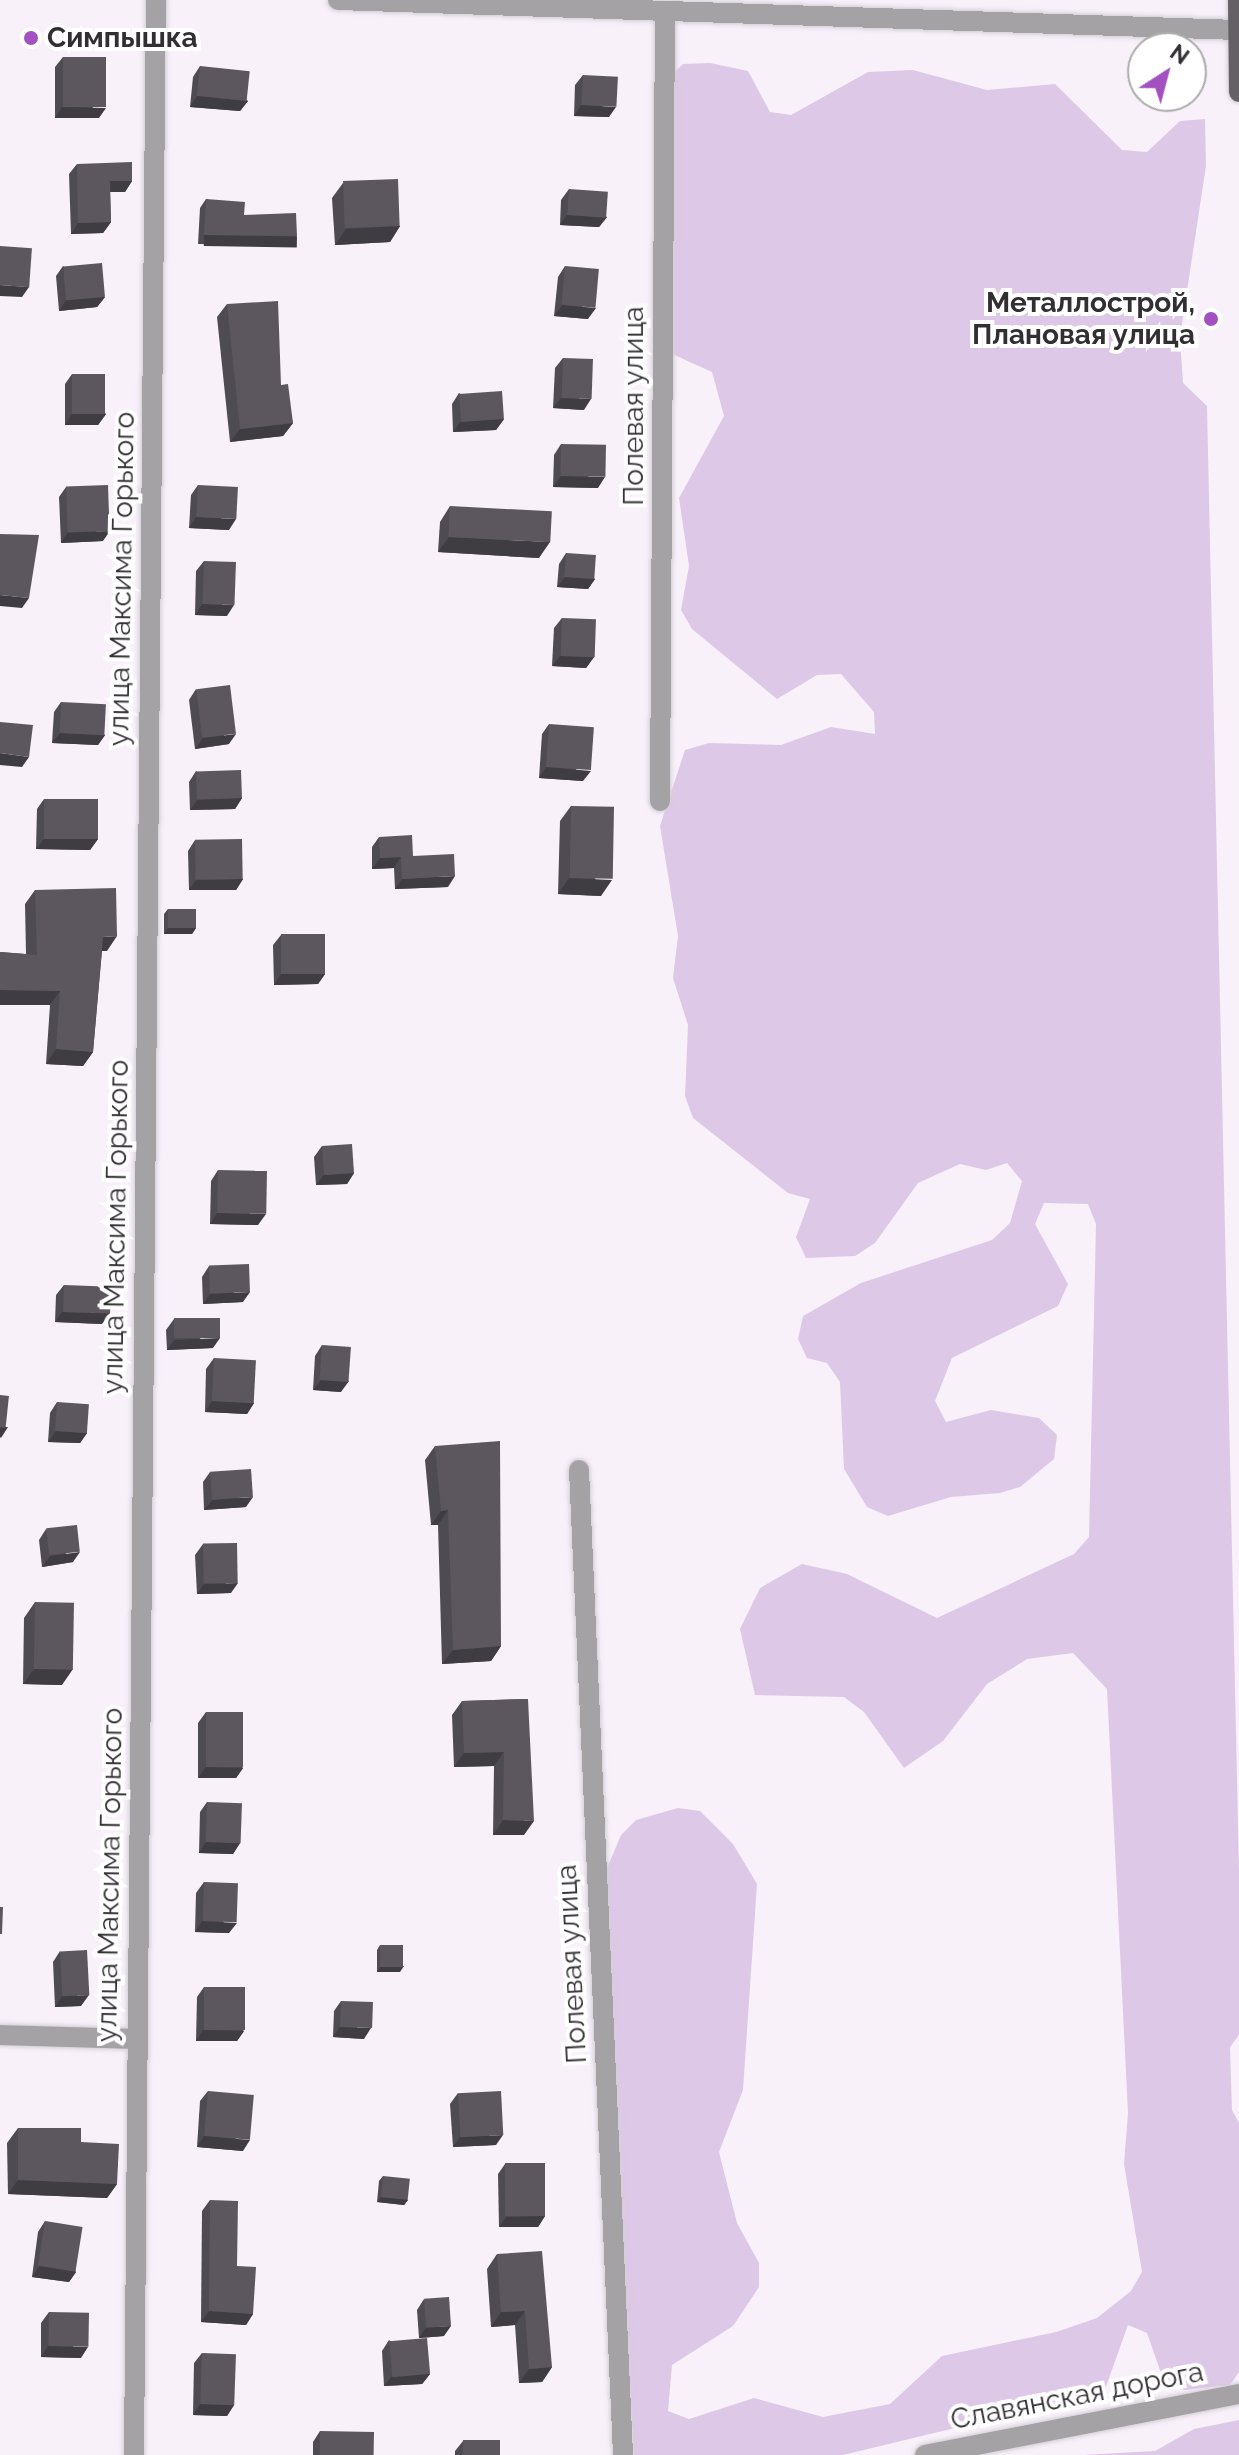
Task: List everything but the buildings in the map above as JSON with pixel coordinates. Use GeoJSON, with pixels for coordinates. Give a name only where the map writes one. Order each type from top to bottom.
{"type":"FeatureCollection","features":[{"type":"Feature","properties":{"kind":"main road"},"geometry":{"type":"LineString","coordinates":[[1238,0],[1239,92]]}},
{"type":"Feature","properties":{"kind":"street","name":"улица Максима Горького"},"geometry":{"type":"LineString","coordinates":[[134,2455],[156,0]]}},
{"type":"Feature","properties":{"kind":"street"},"geometry":{"type":"LineString","coordinates":[[338,0],[1238,30]]}},
{"type":"Feature","properties":{"kind":"street","name":"Полевая улица"},"geometry":{"type":"LineString","coordinates":[[660,801],[665,12]]}},
{"type":"Feature","properties":{"kind":"street","name":"Полевая улица"},"geometry":{"type":"LineString","coordinates":[[579,1470],[623,2455]]}},
{"type":"Feature","properties":{"kind":"street"},"geometry":{"type":"LineString","coordinates":[[0,2035],[136,2039]]}},
{"type":"Feature","properties":{"kind":"street","name":"Славянская дорога"},"geometry":{"type":"LineString","coordinates":[[925,2455],[1239,2394]]}},
{"type":"Feature","properties":{"kind":"shaded area"},"geometry":{"type":"Polygon","coordinates":[[[710,63],[748,71],[770,112],[791,115],[868,72],[913,70],[987,90],[1055,84],[1122,150],[1147,152],[1180,121],[1205,119],[1206,166],[1180,337],[1183,383],[1207,406],[1239,1871],[1239,2035],[1230,2047],[1232,2110],[1239,2123],[1239,2372],[1230,2385],[1184,2390],[1161,2373],[1147,2333],[1128,2325],[1104,2392],[843,2455],[634,2455],[602,1880],[621,1835],[636,1820],[678,1808],[700,1811],[733,1844],[757,1884],[743,2090],[719,2152],[737,2223],[759,2263],[759,2287],[733,2326],[672,2365],[668,2411],[689,2419],[754,2398],[823,2417],[890,2404],[942,2356],[1056,2332],[1097,2318],[1131,2291],[1142,2272],[1124,2164],[1128,2113],[1107,1689],[1073,1653],[1027,1659],[987,1684],[943,1741],[904,1768],[864,1712],[844,1697],[755,1695],[740,1629],[760,1588],[802,1564],[847,1574],[937,1618],[1074,1554],[1089,1537],[1096,1224],[1088,1204],[1044,1203],[1035,1224],[1068,1284],[1058,1306],[952,1358],[935,1401],[946,1422],[991,1410],[1039,1418],[1057,1435],[1054,1459],[1020,1487],[1000,1493],[951,1497],[888,1516],[867,1507],[844,1469],[840,1382],[827,1363],[807,1358],[798,1339],[803,1316],[861,1283],[992,1240],[1010,1223],[1022,1181],[1007,1163],[986,1170],[960,1164],[918,1183],[875,1243],[855,1256],[806,1258],[796,1237],[810,1199],[788,1193],[693,1118],[685,1096],[688,1025],[673,978],[678,936],[660,826],[685,750],[709,743],[781,745],[831,727],[875,734],[874,712],[841,674],[817,675],[777,699],[692,629],[681,610],[689,566],[679,498],[724,416],[712,372],[670,353],[667,79],[683,64],[710,63]]]}},
{"type":"Feature","properties":{"kind":"shaded area"},"geometry":{"type":"Polygon","coordinates":[[[1239,2420],[1239,2455],[1083,2455],[1155,2451],[1194,2429],[1239,2420]]]}},
{"type":"Feature","properties":{"kind":"place","name":"Симпышка"},"geometry":{"type":"Point","coordinates":[31,38]}},
{"type":"Feature","properties":{"kind":"place","name":"Металлострой, Плановая улица"},"geometry":{"type":"Point","coordinates":[1211,319]}}]}
